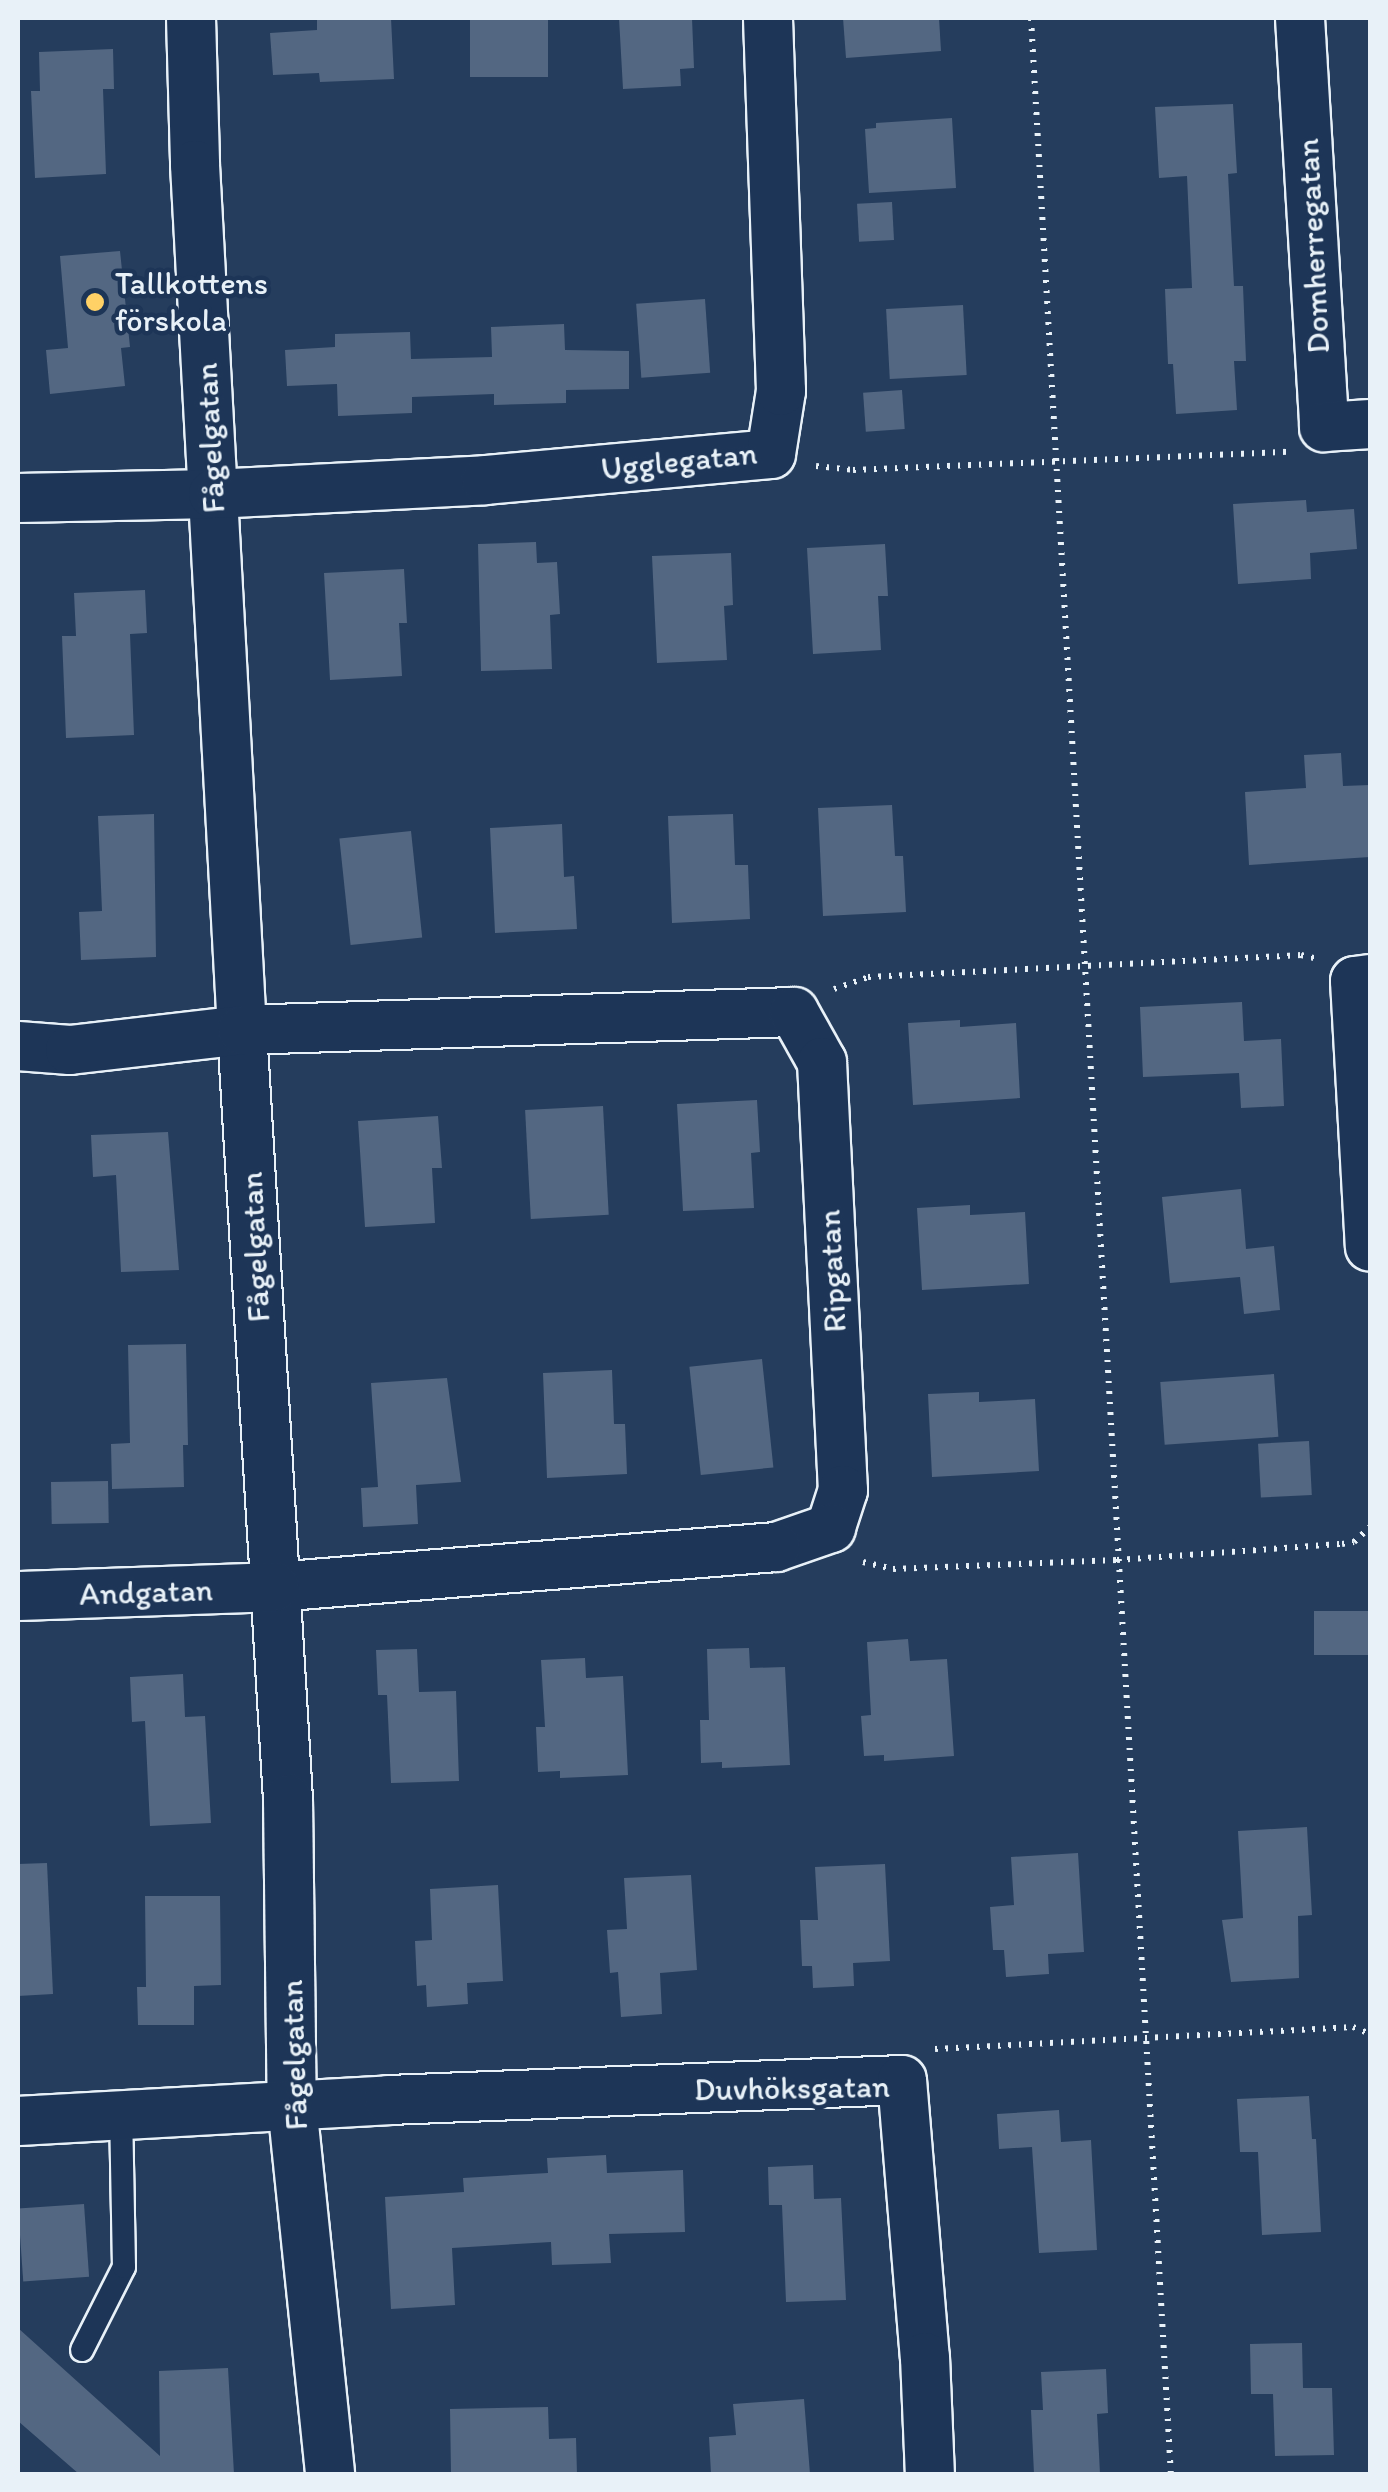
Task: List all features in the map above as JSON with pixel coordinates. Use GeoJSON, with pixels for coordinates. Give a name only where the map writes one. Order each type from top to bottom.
{"type":"FeatureCollection","features":[{"type":"Feature","properties":{"kind":"street","name":"Fågelgatan"},"geometry":{"type":"LineString","coordinates":[[191,18],[242,1030],[288,1799],[292,2105],[330,2474]]}},
{"type":"Feature","properties":{"kind":"street","name":"Ugglegatan"},"geometry":{"type":"LineString","coordinates":[[18,498],[213,494],[486,480],[771,454],[781,391],[768,18]]}},
{"type":"Feature","properties":{"kind":"street","name":"Domherregatan"},"geometry":{"type":"LineString","coordinates":[[1300,18],[1324,427]]}},
{"type":"Feature","properties":{"kind":"street"},"geometry":{"type":"LineString","coordinates":[[1324,427],[1370,424]]}},
{"type":"Feature","properties":{"kind":"street"},"geometry":{"type":"LineString","coordinates":[[1363,980],[1370,1247]]}},
{"type":"Feature","properties":{"kind":"street"},"geometry":{"type":"LineString","coordinates":[[18,1046],[70,1050],[242,1030],[794,1012]]}},
{"type":"Feature","properties":{"kind":"street","name":"Ripgatan"},"geometry":{"type":"LineString","coordinates":[[794,1012],[822,1062],[843,1490],[831,1528]]}},
{"type":"Feature","properties":{"kind":"street"},"geometry":{"type":"LineString","coordinates":[[275,1587],[776,1548],[831,1528]]}},
{"type":"Feature","properties":{"kind":"street","name":"Andgatan"},"geometry":{"type":"LineString","coordinates":[[18,1596],[275,1587]]}},
{"type":"Feature","properties":{"kind":"street","name":"Duvhöksgatan"},"geometry":{"type":"LineString","coordinates":[[18,2121],[292,2105],[902,2080],[930,2474]]}},
{"type":"Feature","properties":{"kind":"lane"},"geometry":{"type":"LineString","coordinates":[[82,2350],[124,2267],[122,2115]]}},
{"type":"Feature","properties":{"kind":"path"},"geometry":{"type":"LineString","coordinates":[[1031,18],[1171,2474]]}},
{"type":"Feature","properties":{"kind":"path"},"geometry":{"type":"LineString","coordinates":[[771,454],[808,466],[853,470],[1282,453],[1302,450],[1324,427]]}},
{"type":"Feature","properties":{"kind":"path"},"geometry":{"type":"LineString","coordinates":[[794,1012],[868,977],[1301,955],[1363,980]]}},
{"type":"Feature","properties":{"kind":"path"},"geometry":{"type":"LineString","coordinates":[[831,1528],[858,1559],[873,1567],[1118,1560],[1342,1544],[1354,1542],[1370,1527]]}},
{"type":"Feature","properties":{"kind":"path"},"geometry":{"type":"LineString","coordinates":[[902,2080],[932,2049],[1353,2028],[1370,2034]]}},
{"type":"Feature","properties":{"kind":"building"},"geometry":{"type":"Polygon","coordinates":[[[317,18],[391,18],[394,79],[320,82],[319,73],[273,75],[270,33],[317,30],[317,18]]]}},
{"type":"Feature","properties":{"kind":"building"},"geometry":{"type":"Polygon","coordinates":[[[470,18],[548,18],[548,77],[470,77],[470,18]]]}},
{"type":"Feature","properties":{"kind":"building"},"geometry":{"type":"Polygon","coordinates":[[[619,18],[692,18],[694,68],[680,69],[681,86],[623,89],[619,18]]]}},
{"type":"Feature","properties":{"kind":"building"},"geometry":{"type":"Polygon","coordinates":[[[843,18],[939,18],[941,51],[846,58],[843,18]]]}},
{"type":"Feature","properties":{"kind":"building"},"geometry":{"type":"Polygon","coordinates":[[[113,49],[114,89],[103,89],[106,174],[35,178],[31,91],[40,91],[39,52],[113,49]]]}},
{"type":"Feature","properties":{"kind":"building"},"geometry":{"type":"Polygon","coordinates":[[[1233,104],[1237,173],[1228,174],[1234,286],[1243,286],[1246,361],[1234,361],[1237,410],[1176,414],[1173,364],[1168,364],[1165,289],[1192,288],[1187,176],[1159,178],[1155,107],[1233,104]]]}},
{"type":"Feature","properties":{"kind":"building"},"geometry":{"type":"Polygon","coordinates":[[[952,118],[956,188],[869,193],[865,129],[876,128],[876,123],[952,118]]]}},
{"type":"Feature","properties":{"kind":"building"},"geometry":{"type":"Polygon","coordinates":[[[892,202],[894,240],[859,242],[857,204],[892,202]]]}},
{"type":"Feature","properties":{"kind":"building","name":"Tallkottens förskola"},"geometry":{"type":"Polygon","coordinates":[[[120,251],[130,347],[121,348],[125,386],[50,394],[46,350],[68,348],[60,256],[120,251]]]}},
{"type":"Feature","properties":{"kind":"building"},"geometry":{"type":"Polygon","coordinates":[[[705,299],[710,373],[641,378],[636,304],[705,299]]]}},
{"type":"Feature","properties":{"kind":"building"},"geometry":{"type":"Polygon","coordinates":[[[963,305],[967,375],[890,379],[886,309],[963,305]]]}},
{"type":"Feature","properties":{"kind":"building"},"geometry":{"type":"Polygon","coordinates":[[[564,324],[565,350],[629,351],[629,389],[566,390],[566,403],[494,405],[494,394],[412,397],[412,413],[338,416],[337,384],[287,386],[285,350],[335,347],[335,334],[410,332],[411,359],[492,357],[491,327],[564,324]]]}},
{"type":"Feature","properties":{"kind":"building"},"geometry":{"type":"Polygon","coordinates":[[[902,390],[905,429],[866,432],[863,393],[902,390]]]}},
{"type":"Feature","properties":{"kind":"building"},"geometry":{"type":"Polygon","coordinates":[[[1306,500],[1307,512],[1354,509],[1357,549],[1310,553],[1311,579],[1238,584],[1233,504],[1306,500]]]}},
{"type":"Feature","properties":{"kind":"building"},"geometry":{"type":"Polygon","coordinates":[[[536,542],[537,563],[557,562],[560,614],[550,615],[552,669],[481,671],[478,544],[536,542]]]}},
{"type":"Feature","properties":{"kind":"building"},"geometry":{"type":"Polygon","coordinates":[[[885,544],[888,596],[878,596],[881,650],[813,654],[807,548],[885,544]]]}},
{"type":"Feature","properties":{"kind":"building"},"geometry":{"type":"Polygon","coordinates":[[[731,553],[733,605],[724,606],[727,660],[657,663],[652,556],[731,553]]]}},
{"type":"Feature","properties":{"kind":"building"},"geometry":{"type":"Polygon","coordinates":[[[404,569],[407,623],[399,623],[402,676],[330,680],[324,573],[404,569]]]}},
{"type":"Feature","properties":{"kind":"building"},"geometry":{"type":"Polygon","coordinates":[[[145,590],[147,633],[130,634],[134,735],[66,738],[62,636],[76,636],[74,593],[145,590]]]}},
{"type":"Feature","properties":{"kind":"building"},"geometry":{"type":"Polygon","coordinates":[[[1341,753],[1343,786],[1370,785],[1370,857],[1249,865],[1245,792],[1306,788],[1304,755],[1341,753]]]}},
{"type":"Feature","properties":{"kind":"building"},"geometry":{"type":"Polygon","coordinates":[[[892,805],[895,856],[903,856],[906,912],[823,916],[818,808],[892,805]]]}},
{"type":"Feature","properties":{"kind":"building"},"geometry":{"type":"Polygon","coordinates":[[[154,814],[156,957],[81,960],[79,912],[102,911],[98,816],[154,814]]]}},
{"type":"Feature","properties":{"kind":"building"},"geometry":{"type":"Polygon","coordinates":[[[733,814],[735,865],[748,865],[750,919],[672,923],[668,816],[733,814]]]}},
{"type":"Feature","properties":{"kind":"building"},"geometry":{"type":"Polygon","coordinates":[[[562,824],[564,877],[574,876],[577,929],[495,933],[490,828],[562,824]]]}},
{"type":"Feature","properties":{"kind":"building"},"geometry":{"type":"Polygon","coordinates":[[[411,831],[422,937],[351,945],[339,839],[411,831]]]}},
{"type":"Feature","properties":{"kind":"building"},"geometry":{"type":"Polygon","coordinates":[[[1242,1002],[1244,1041],[1281,1039],[1284,1106],[1241,1108],[1239,1073],[1143,1077],[1140,1007],[1242,1002]]]}},
{"type":"Feature","properties":{"kind":"building"},"geometry":{"type":"Polygon","coordinates":[[[960,1020],[960,1027],[1016,1023],[1020,1098],[913,1105],[908,1023],[960,1020]]]}},
{"type":"Feature","properties":{"kind":"building"},"geometry":{"type":"Polygon","coordinates":[[[757,1100],[760,1152],[751,1153],[754,1208],[683,1211],[677,1104],[757,1100]]]}},
{"type":"Feature","properties":{"kind":"building"},"geometry":{"type":"Polygon","coordinates":[[[603,1106],[609,1215],[531,1219],[525,1110],[603,1106]]]}},
{"type":"Feature","properties":{"kind":"building"},"geometry":{"type":"Polygon","coordinates":[[[438,1116],[442,1168],[432,1168],[435,1223],[365,1227],[358,1121],[438,1116]]]}},
{"type":"Feature","properties":{"kind":"building"},"geometry":{"type":"Polygon","coordinates":[[[168,1132],[179,1270],[121,1272],[116,1175],[93,1177],[91,1135],[168,1132]]]}},
{"type":"Feature","properties":{"kind":"building"},"geometry":{"type":"Polygon","coordinates":[[[1241,1189],[1246,1249],[1274,1246],[1280,1310],[1244,1314],[1240,1277],[1170,1283],[1162,1197],[1241,1189]]]}},
{"type":"Feature","properties":{"kind":"building"},"geometry":{"type":"Polygon","coordinates":[[[970,1205],[970,1215],[1025,1212],[1029,1284],[922,1290],[917,1208],[970,1205]]]}},
{"type":"Feature","properties":{"kind":"building"},"geometry":{"type":"Polygon","coordinates":[[[186,1344],[188,1445],[183,1445],[184,1487],[112,1489],[111,1444],[130,1443],[128,1345],[186,1344]]]}},
{"type":"Feature","properties":{"kind":"building"},"geometry":{"type":"Polygon","coordinates":[[[762,1359],[773,1467],[701,1475],[689,1367],[762,1359]]]}},
{"type":"Feature","properties":{"kind":"building"},"geometry":{"type":"Polygon","coordinates":[[[612,1370],[614,1424],[625,1424],[627,1474],[547,1478],[543,1373],[612,1370]]]}},
{"type":"Feature","properties":{"kind":"building"},"geometry":{"type":"Polygon","coordinates":[[[1274,1374],[1278,1437],[1165,1445],[1160,1382],[1274,1374]]]}},
{"type":"Feature","properties":{"kind":"building"},"geometry":{"type":"Polygon","coordinates":[[[447,1378],[461,1482],[416,1485],[418,1524],[363,1527],[361,1488],[378,1487],[371,1383],[447,1378]]]}},
{"type":"Feature","properties":{"kind":"building"},"geometry":{"type":"Polygon","coordinates":[[[979,1392],[979,1402],[1035,1399],[1039,1471],[932,1477],[928,1394],[979,1392]]]}},
{"type":"Feature","properties":{"kind":"building"},"geometry":{"type":"Polygon","coordinates":[[[1309,1441],[1312,1495],[1261,1498],[1258,1444],[1309,1441]]]}},
{"type":"Feature","properties":{"kind":"building"},"geometry":{"type":"Polygon","coordinates":[[[108,1481],[109,1523],[52,1524],[51,1482],[108,1481]]]}},
{"type":"Feature","properties":{"kind":"building"},"geometry":{"type":"Polygon","coordinates":[[[1314,1611],[1370,1611],[1370,1655],[1314,1655],[1314,1611]]]}},
{"type":"Feature","properties":{"kind":"building"},"geometry":{"type":"Polygon","coordinates":[[[908,1639],[910,1661],[947,1659],[954,1756],[884,1761],[884,1755],[864,1756],[861,1716],[871,1715],[867,1642],[908,1639]]]}},
{"type":"Feature","properties":{"kind":"building"},"geometry":{"type":"Polygon","coordinates":[[[749,1648],[750,1668],[785,1667],[790,1765],[722,1768],[722,1762],[701,1763],[700,1720],[709,1720],[707,1649],[749,1648]]]}},
{"type":"Feature","properties":{"kind":"building"},"geometry":{"type":"Polygon","coordinates":[[[417,1649],[419,1692],[456,1691],[459,1781],[391,1783],[387,1695],[378,1695],[376,1650],[417,1649]]]}},
{"type":"Feature","properties":{"kind":"building"},"geometry":{"type":"Polygon","coordinates":[[[585,1658],[586,1678],[623,1676],[628,1775],[560,1778],[560,1771],[538,1772],[536,1727],[545,1727],[541,1660],[585,1658]]]}},
{"type":"Feature","properties":{"kind":"building"},"geometry":{"type":"Polygon","coordinates":[[[183,1674],[185,1717],[205,1716],[211,1823],[150,1826],[145,1721],[132,1722],[130,1677],[183,1674]]]}},
{"type":"Feature","properties":{"kind":"building"},"geometry":{"type":"Polygon","coordinates":[[[1307,1827],[1312,1915],[1298,1916],[1299,1978],[1231,1982],[1222,1920],[1243,1918],[1238,1831],[1307,1827]]]}},
{"type":"Feature","properties":{"kind":"building"},"geometry":{"type":"Polygon","coordinates":[[[1078,1853],[1084,1952],[1048,1954],[1049,1974],[1006,1977],[1004,1950],[993,1950],[990,1907],[1014,1905],[1011,1857],[1078,1853]]]}},
{"type":"Feature","properties":{"kind":"building"},"geometry":{"type":"Polygon","coordinates":[[[47,1863],[53,1994],[18,1996],[18,1864],[47,1863]]]}},
{"type":"Feature","properties":{"kind":"building"},"geometry":{"type":"Polygon","coordinates":[[[885,1864],[890,1961],[853,1963],[854,1986],[813,1988],[812,1966],[802,1966],[800,1920],[818,1920],[815,1867],[885,1864]]]}},
{"type":"Feature","properties":{"kind":"building"},"geometry":{"type":"Polygon","coordinates":[[[691,1875],[697,1970],[660,1973],[662,2014],[621,2017],[618,1972],[610,1973],[607,1930],[627,1929],[624,1878],[691,1875]]]}},
{"type":"Feature","properties":{"kind":"building"},"geometry":{"type":"Polygon","coordinates":[[[498,1885],[503,1981],[467,1983],[468,2004],[427,2007],[426,1985],[417,1986],[415,1941],[432,1940],[430,1889],[498,1885]]]}},
{"type":"Feature","properties":{"kind":"building"},"geometry":{"type":"Polygon","coordinates":[[[145,1896],[220,1896],[221,1985],[194,1986],[194,2025],[138,2025],[137,1987],[146,1987],[145,1896]]]}},
{"type":"Feature","properties":{"kind":"building"},"geometry":{"type":"Polygon","coordinates":[[[1309,2096],[1312,2139],[1316,2139],[1321,2232],[1262,2235],[1258,2152],[1240,2152],[1237,2099],[1309,2096]]]}},
{"type":"Feature","properties":{"kind":"building"},"geometry":{"type":"Polygon","coordinates":[[[1059,2110],[1061,2142],[1091,2140],[1097,2250],[1039,2253],[1032,2147],[999,2149],[997,2114],[1059,2110]]]}},
{"type":"Feature","properties":{"kind":"building"},"geometry":{"type":"Polygon","coordinates":[[[606,2155],[607,2173],[683,2170],[685,2232],[609,2234],[611,2263],[552,2265],[551,2242],[452,2248],[455,2305],[391,2309],[385,2197],[464,2192],[463,2178],[548,2173],[547,2158],[606,2155]]]}},
{"type":"Feature","properties":{"kind":"building"},"geometry":{"type":"Polygon","coordinates":[[[813,2165],[814,2199],[841,2198],[846,2300],[786,2302],[782,2205],[769,2205],[768,2167],[813,2165]]]}},
{"type":"Feature","properties":{"kind":"building"},"geometry":{"type":"Polygon","coordinates":[[[84,2204],[89,2277],[23,2281],[18,2209],[84,2204]]]}},
{"type":"Feature","properties":{"kind":"building"},"geometry":{"type":"Polygon","coordinates":[[[18,2328],[160,2456],[159,2371],[228,2368],[234,2474],[79,2474],[18,2421],[18,2328]]]}},
{"type":"Feature","properties":{"kind":"building"},"geometry":{"type":"Polygon","coordinates":[[[1302,2343],[1303,2388],[1332,2388],[1334,2455],[1275,2456],[1273,2394],[1251,2394],[1250,2344],[1302,2343]]]}},
{"type":"Feature","properties":{"kind":"building"},"geometry":{"type":"Polygon","coordinates":[[[1106,2369],[1108,2413],[1097,2414],[1100,2474],[1034,2474],[1031,2410],[1043,2410],[1041,2372],[1106,2369]]]}},
{"type":"Feature","properties":{"kind":"building"},"geometry":{"type":"Polygon","coordinates":[[[804,2399],[810,2474],[711,2474],[709,2437],[736,2435],[733,2404],[804,2399]]]}},
{"type":"Feature","properties":{"kind":"building"},"geometry":{"type":"Polygon","coordinates":[[[548,2407],[549,2439],[576,2438],[577,2474],[451,2474],[450,2409],[548,2407]]]}},
{"type":"Feature","properties":{"kind":"place","name":"Tallkottens förskola"},"geometry":{"type":"Point","coordinates":[95,302]}}]}
